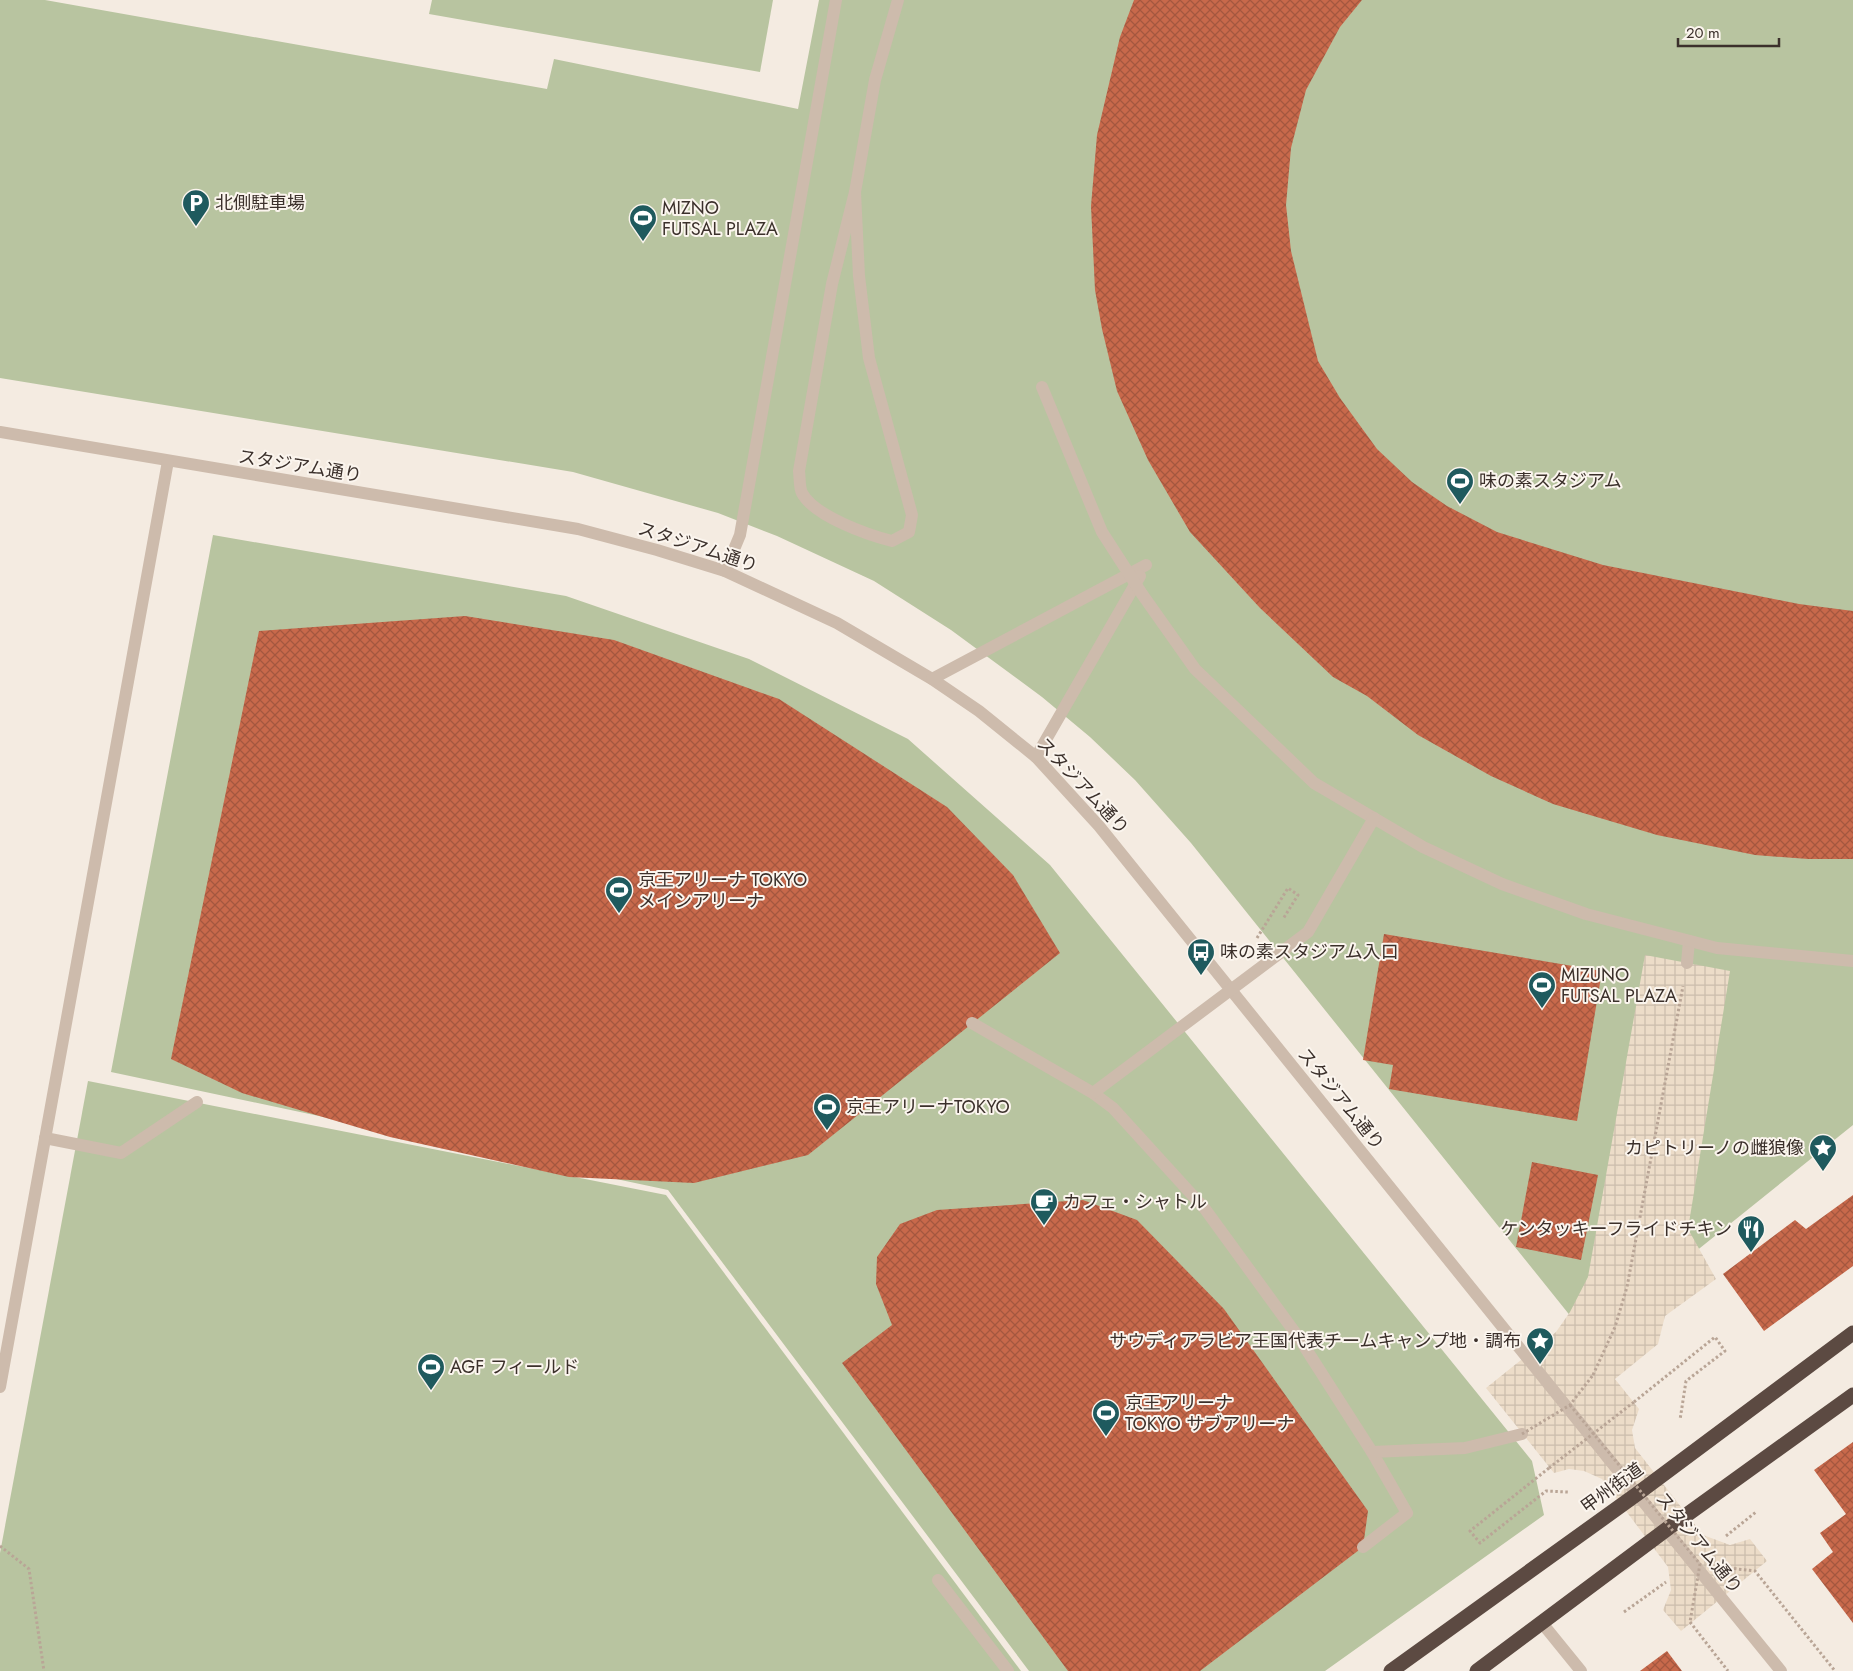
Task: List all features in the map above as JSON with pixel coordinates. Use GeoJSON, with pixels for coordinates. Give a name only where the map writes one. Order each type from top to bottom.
{"type":"FeatureCollection","features":[{"type":"Feature","properties":{"kind":"highway","name":"甲州街道"},"geometry":{"type":"LineString","coordinates":[[1391,1671],[1637,1494],[1853,1333]]}},
{"type":"Feature","properties":{"kind":"highway"},"geometry":{"type":"LineString","coordinates":[[1477,1671],[1667,1529],[1853,1395]]}},
{"type":"Feature","properties":{"kind":"street"},"geometry":{"type":"LineString","coordinates":[[726,571],[740,535],[836,0]]}},
{"type":"Feature","properties":{"kind":"street"},"geometry":{"type":"LineString","coordinates":[[855,192],[859,276],[869,358],[912,514],[909,532],[892,541],[870,535],[836,520],[811,506],[801,492],[800,470],[832,284],[855,192],[875,80],[898,0]]}},
{"type":"Feature","properties":{"kind":"street"},"geometry":{"type":"LineString","coordinates":[[1042,387],[1102,532],[1142,594],[1195,668],[1314,783],[1423,847],[1502,884],[1586,914],[1716,948],[1853,961]]}},
{"type":"Feature","properties":{"kind":"street","name":"スタジアム通り"},"geometry":{"type":"LineString","coordinates":[[0,432],[578,530],[657,550],[726,571],[837,623],[932,679],[979,711],[1036,757],[1099,826],[1781,1671]]}},
{"type":"Feature","properties":{"kind":"street"},"geometry":{"type":"LineString","coordinates":[[0,1387],[168,461]]}},
{"type":"Feature","properties":{"kind":"street"},"geometry":{"type":"LineString","coordinates":[[932,679],[1146,566],[1036,757]]}},
{"type":"Feature","properties":{"kind":"street"},"geometry":{"type":"LineString","coordinates":[[1093,1093],[1308,932],[1374,818]]}},
{"type":"Feature","properties":{"kind":"street"},"geometry":{"type":"LineString","coordinates":[[1687,963],[1689,941]]}},
{"type":"Feature","properties":{"kind":"street"},"geometry":{"type":"LineString","coordinates":[[972,1023],[1093,1093],[1113,1108],[1205,1209],[1299,1338],[1372,1452],[1407,1513],[1363,1547]]}},
{"type":"Feature","properties":{"kind":"street"},"geometry":{"type":"LineString","coordinates":[[45,1138],[121,1153],[197,1102]]}},
{"type":"Feature","properties":{"kind":"street"},"geometry":{"type":"LineString","coordinates":[[1372,1452],[1465,1448],[1522,1434]]}},
{"type":"Feature","properties":{"kind":"street"},"geometry":{"type":"LineString","coordinates":[[938,1580],[1008,1671]]}},
{"type":"Feature","properties":{"kind":"street"},"geometry":{"type":"LineString","coordinates":[[1542,1623],[1581,1671]]}},
{"type":"Feature","properties":{"kind":"path"},"geometry":{"type":"LineString","coordinates":[[1253,945],[1288,888],[1298,895],[1277,929],[1288,947]]}},
{"type":"Feature","properties":{"kind":"path"},"geometry":{"type":"LineString","coordinates":[[1522,1434],[1570,1404],[1593,1375],[1615,1327],[1627,1287],[1687,963]]}},
{"type":"Feature","properties":{"kind":"path"},"geometry":{"type":"LineString","coordinates":[[1568,1492],[1546,1491],[1480,1543],[1470,1531],[1716,1337],[1725,1350],[1686,1381],[1680,1420]]}},
{"type":"Feature","properties":{"kind":"path"},"geometry":{"type":"LineString","coordinates":[[1570,1404],[1700,1564],[1690,1622],[1728,1671]]}},
{"type":"Feature","properties":{"kind":"path"},"geometry":{"type":"LineString","coordinates":[[1726,1536],[1756,1512]]}},
{"type":"Feature","properties":{"kind":"path"},"geometry":{"type":"LineString","coordinates":[[0,1546],[29,1569],[44,1671]]}},
{"type":"Feature","properties":{"kind":"path"},"geometry":{"type":"LineString","coordinates":[[1755,1571],[1835,1671]]}},
{"type":"Feature","properties":{"kind":"path"},"geometry":{"type":"LineString","coordinates":[[1624,1612],[1666,1582]]}},
{"type":"Feature","properties":{"kind":"green space"},"geometry":{"type":"Polygon","coordinates":[[[0,0],[45,0],[547,89],[554,59],[798,109],[819,0],[1853,0],[1853,1125],[1588,1338],[1191,843],[1135,780],[1090,737],[1042,697],[951,630],[874,581],[777,536],[718,513],[573,472],[0,378],[0,0]]]}},
{"type":"Feature","properties":{"kind":"green space"},"geometry":{"type":"Polygon","coordinates":[[[432,0],[773,0],[760,72],[429,14],[432,0]]]}},
{"type":"Feature","properties":{"kind":"green space","name":"京王アリーナTOKYO"},"geometry":{"type":"Polygon","coordinates":[[[213,535],[566,596],[749,659],[908,739],[1050,865],[1532,1461],[1544,1515],[1325,1671],[1029,1671],[668,1190],[111,1072],[213,535]]]}},
{"type":"Feature","properties":{"kind":"green space"},"geometry":{"type":"Polygon","coordinates":[[[88,1081],[666,1195],[1021,1671],[0,1671],[0,1553],[88,1081]]]}},
{"type":"Feature","properties":{"kind":"shaded area"},"geometry":{"type":"Polygon","coordinates":[[[1645,955],[1730,971],[1688,1229],[1716,1279],[1665,1316],[1658,1344],[1615,1379],[1639,1409],[1632,1430],[1635,1448],[1703,1535],[1730,1545],[1750,1539],[1767,1561],[1681,1631],[1663,1610],[1671,1590],[1668,1567],[1602,1479],[1584,1471],[1569,1469],[1554,1473],[1486,1388],[1556,1332],[1570,1312],[1588,1277],[1645,955]]]}},
{"type":"Feature","properties":{"kind":"building"},"geometry":{"type":"Polygon","coordinates":[[[1134,0],[1362,0],[1340,27],[1306,90],[1291,148],[1286,205],[1291,251],[1318,361],[1340,398],[1377,449],[1412,482],[1447,506],[1497,532],[1603,565],[1799,604],[1853,611],[1853,859],[1808,859],[1755,855],[1657,835],[1553,804],[1491,776],[1418,735],[1367,696],[1333,677],[1260,608],[1190,532],[1148,460],[1117,391],[1095,290],[1091,206],[1097,135],[1120,37],[1134,0]]]}},
{"type":"Feature","properties":{"kind":"building","name":"京王アリーナ TOKYO メインアリーナ"},"geometry":{"type":"Polygon","coordinates":[[[465,616],[614,640],[779,699],[947,807],[1013,875],[1060,953],[808,1155],[694,1183],[569,1177],[390,1137],[242,1093],[171,1059],[259,631],[465,616]]]}},
{"type":"Feature","properties":{"kind":"building"},"geometry":{"type":"Polygon","coordinates":[[[1384,934],[1602,971],[1577,1121],[1389,1089],[1393,1065],[1363,1060],[1384,934]]]}},
{"type":"Feature","properties":{"kind":"building"},"geometry":{"type":"Polygon","coordinates":[[[1532,1162],[1598,1175],[1581,1260],[1516,1247],[1532,1162]]]}},
{"type":"Feature","properties":{"kind":"building"},"geometry":{"type":"Polygon","coordinates":[[[1853,1195],[1853,1266],[1764,1331],[1723,1274],[1795,1220],[1806,1229],[1853,1195]]]}},
{"type":"Feature","properties":{"kind":"building","name":"京王アリーナ TOKYO サブアリーナ"},"geometry":{"type":"Polygon","coordinates":[[[1083,1200],[1137,1220],[1224,1309],[1368,1511],[1363,1547],[1200,1671],[1068,1671],[842,1363],[892,1325],[876,1284],[877,1257],[900,1224],[937,1210],[1083,1200]]]}},
{"type":"Feature","properties":{"kind":"building"},"geometry":{"type":"Polygon","coordinates":[[[1853,1442],[1853,1623],[1812,1569],[1833,1552],[1820,1533],[1846,1514],[1814,1470],[1853,1442]]]}},
{"type":"Feature","properties":{"kind":"building"},"geometry":{"type":"Polygon","coordinates":[[[1667,1651],[1682,1671],[1640,1671],[1667,1651]]]}},
{"type":"Feature","properties":{"kind":"place","name":"北側駐車場"},"geometry":{"type":"Point","coordinates":[196,227]}},
{"type":"Feature","properties":{"kind":"place","name":"MIZNO FUTSAL PLAZA"},"geometry":{"type":"Point","coordinates":[643,242]}},
{"type":"Feature","properties":{"kind":"place","name":"味の素スタジアム"},"geometry":{"type":"Point","coordinates":[1460,505]}},
{"type":"Feature","properties":{"kind":"place","name":"京王アリーナ TOKYO メインアリーナ"},"geometry":{"type":"Point","coordinates":[619,914]}},
{"type":"Feature","properties":{"kind":"place","name":"味の素スタジアム入口"},"geometry":{"type":"Point","coordinates":[1201,976]}},
{"type":"Feature","properties":{"kind":"place","name":"MIZUNO FUTSAL PLAZA"},"geometry":{"type":"Point","coordinates":[1542,1009]}},
{"type":"Feature","properties":{"kind":"place","name":"京王アリーナTOKYO"},"geometry":{"type":"Point","coordinates":[827,1131]}},
{"type":"Feature","properties":{"kind":"place","name":"カピトリーノの雌狼像"},"geometry":{"type":"Point","coordinates":[1823,1172]}},
{"type":"Feature","properties":{"kind":"place","name":"カフェ・シャトル"},"geometry":{"type":"Point","coordinates":[1044,1226]}},
{"type":"Feature","properties":{"kind":"place","name":"ケンタッキーフライドチキン"},"geometry":{"type":"Point","coordinates":[1751,1253]}},
{"type":"Feature","properties":{"kind":"place","name":"サウディアラビア王国代表チームキャンプ地・調布"},"geometry":{"type":"Point","coordinates":[1540,1365]}},
{"type":"Feature","properties":{"kind":"place","name":"AGF フィールド"},"geometry":{"type":"Point","coordinates":[431,1391]}},
{"type":"Feature","properties":{"kind":"place","name":"京王アリーナ TOKYO サブアリーナ"},"geometry":{"type":"Point","coordinates":[1106,1437]}}]}
